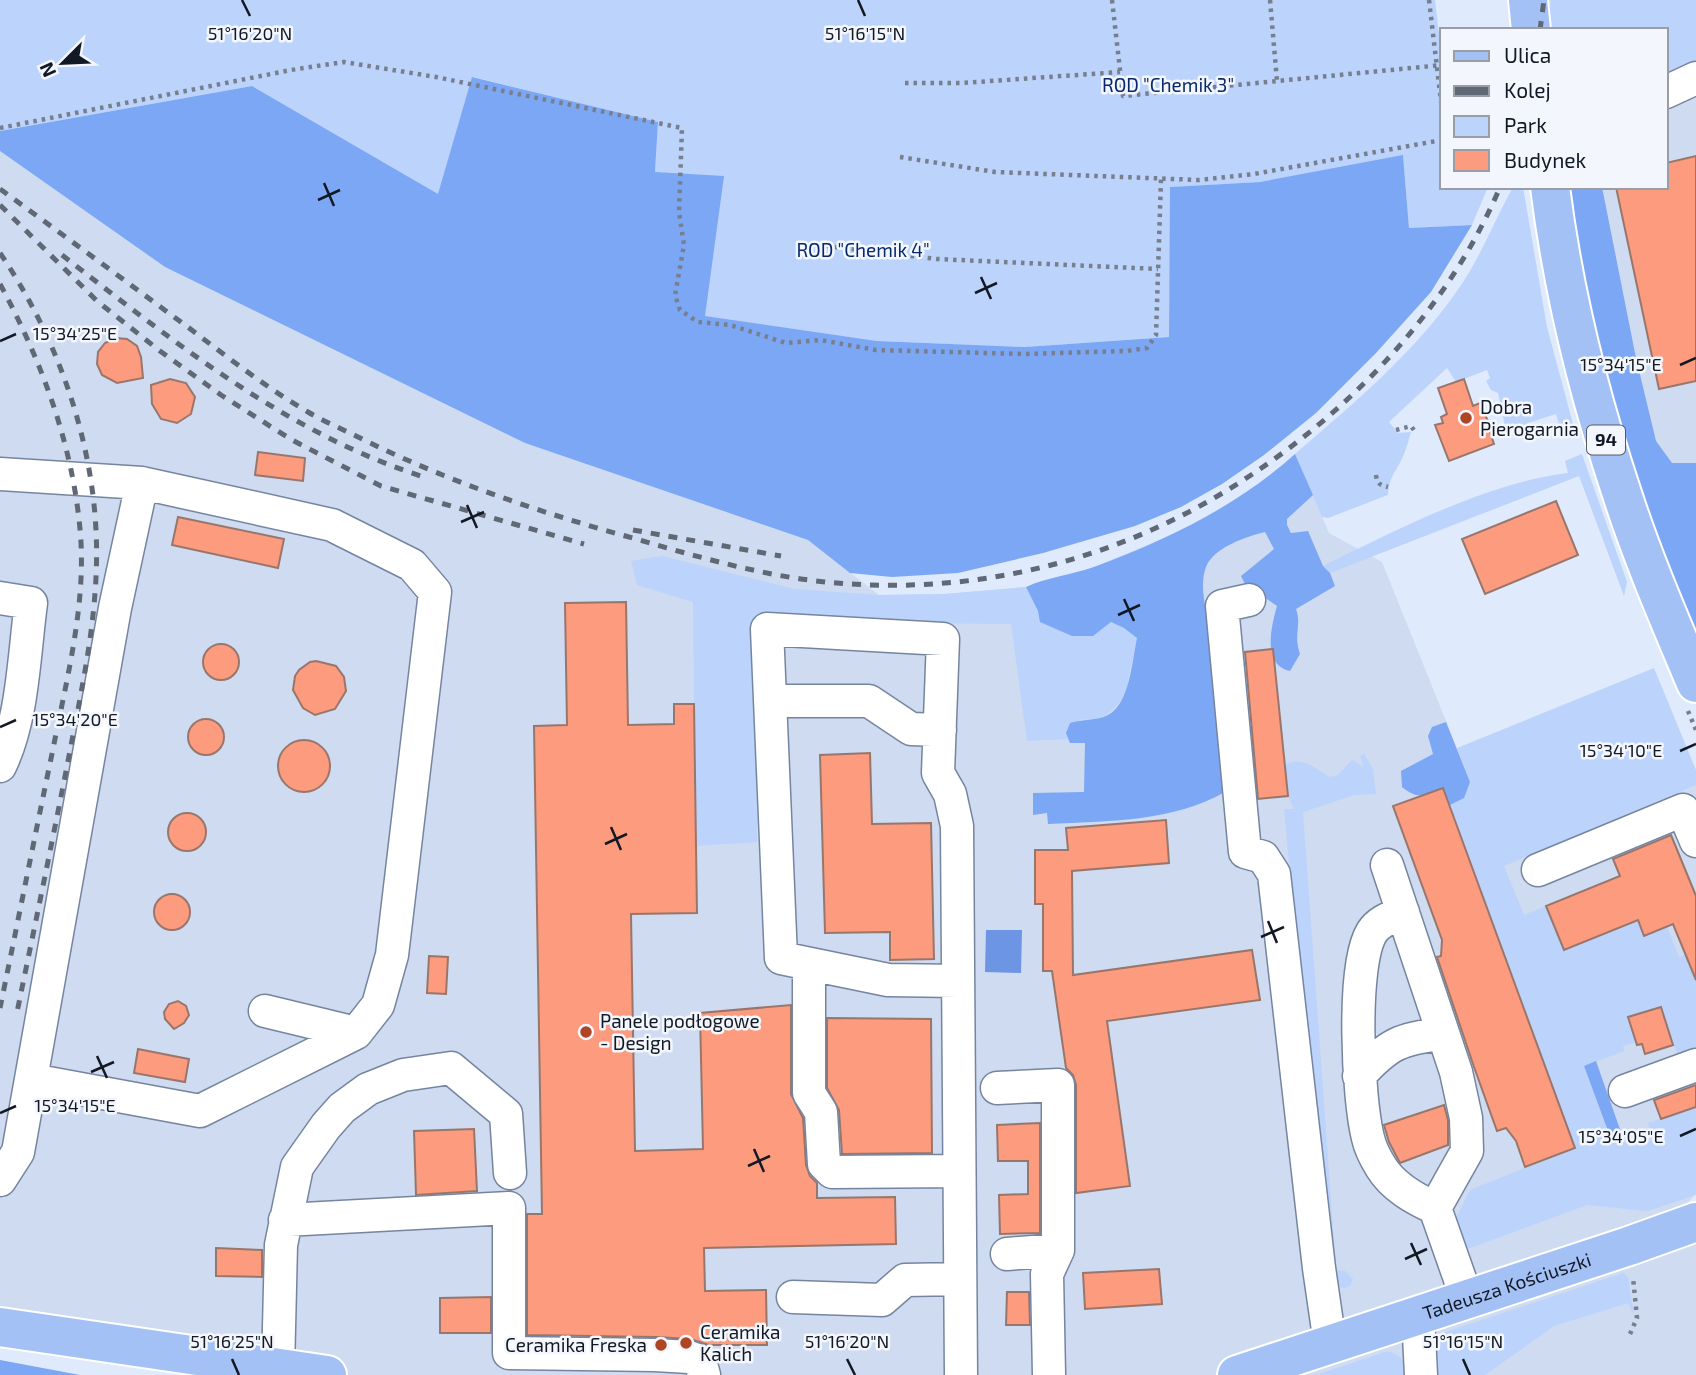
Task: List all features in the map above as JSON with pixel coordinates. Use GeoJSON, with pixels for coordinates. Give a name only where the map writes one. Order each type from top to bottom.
{"type":"FeatureCollection","features":[{"type":"Feature","properties":{"kind":"main road"},"geometry":{"type":"LineString","coordinates":[[1528,0],[1531,28]]}},
{"type":"Feature","properties":{"kind":"main road","name":"94"},"geometry":{"type":"LineString","coordinates":[[1550,189],[1572,312],[1604,435],[1647,564],[1696,683]]}},
{"type":"Feature","properties":{"kind":"main road","name":"Tadeusza Kościuszki"},"geometry":{"type":"LineString","coordinates":[[1237,1375],[1696,1222]]}},
{"type":"Feature","properties":{"kind":"main road"},"geometry":{"type":"LineString","coordinates":[[0,1327],[327,1375]]}},
{"type":"Feature","properties":{"kind":"lane"},"geometry":{"type":"LineString","coordinates":[[1668,91],[1696,78]]}},
{"type":"Feature","properties":{"kind":"lane"},"geometry":{"type":"LineString","coordinates":[[0,474],[142,483],[332,525],[412,565],[435,592],[391,956],[378,1005],[356,1033],[200,1111],[32,1080]]}},
{"type":"Feature","properties":{"kind":"lane"},"geometry":{"type":"LineString","coordinates":[[0,1180],[18,1152],[115,608],[142,483]]}},
{"type":"Feature","properties":{"kind":"lane"},"geometry":{"type":"LineString","coordinates":[[0,598],[31,603],[15,724],[10,746],[0,766]]}},
{"type":"Feature","properties":{"kind":"lane"},"geometry":{"type":"LineString","coordinates":[[1248,600],[1222,606],[1245,852],[1262,857],[1274,874],[1330,1344]]}},
{"type":"Feature","properties":{"kind":"lane"},"geometry":{"type":"LineString","coordinates":[[958,981],[888,980],[781,958],[767,629],[943,639],[938,773],[950,794],[957,826],[961,1375]]}},
{"type":"Feature","properties":{"kind":"lane"},"geometry":{"type":"LineString","coordinates":[[771,701],[869,701],[911,729],[940,730]]}},
{"type":"Feature","properties":{"kind":"lane"},"geometry":{"type":"LineString","coordinates":[[1538,870],[1684,810],[1696,841]]}},
{"type":"Feature","properties":{"kind":"lane"},"geometry":{"type":"LineString","coordinates":[[1387,865],[1456,1072],[1466,1118],[1467,1151],[1436,1208],[1466,1299]]}},
{"type":"Feature","properties":{"kind":"lane"},"geometry":{"type":"LineString","coordinates":[[1403,912],[1384,920],[1372,932],[1365,951],[1359,1004],[1359,1076],[1368,1140],[1383,1170],[1412,1198],[1436,1208]]}},
{"type":"Feature","properties":{"kind":"lane"},"geometry":{"type":"LineString","coordinates":[[809,964],[808,1093],[821,1112],[824,1164],[832,1172],[958,1171]]}},
{"type":"Feature","properties":{"kind":"lane"},"geometry":{"type":"LineString","coordinates":[[265,1011],[356,1033]]}},
{"type":"Feature","properties":{"kind":"lane"},"geometry":{"type":"LineString","coordinates":[[1359,1076],[1380,1053],[1403,1040],[1443,1034]]}},
{"type":"Feature","properties":{"kind":"lane"},"geometry":{"type":"LineString","coordinates":[[1625,1091],[1696,1065]]}},
{"type":"Feature","properties":{"kind":"lane"},"geometry":{"type":"LineString","coordinates":[[278,1369],[281,1245],[297,1167],[342,1108],[368,1089],[403,1075],[451,1068],[506,1114],[510,1173]]}},
{"type":"Feature","properties":{"kind":"lane"},"geometry":{"type":"LineString","coordinates":[[998,1088],[1058,1085],[1058,1250],[1047,1274],[1049,1375]]}},
{"type":"Feature","properties":{"kind":"lane"},"geometry":{"type":"LineString","coordinates":[[285,1220],[509,1208],[509,1353],[689,1357],[700,1361],[705,1375]]}},
{"type":"Feature","properties":{"kind":"lane"},"geometry":{"type":"LineString","coordinates":[[1007,1254],[1058,1250]]}},
{"type":"Feature","properties":{"kind":"lane"},"geometry":{"type":"LineString","coordinates":[[793,1297],[882,1300],[905,1280],[959,1279]]}},
{"type":"Feature","properties":{"kind":"lane"},"geometry":{"type":"LineString","coordinates":[[1418,1315],[1421,1375]]}},
{"type":"Feature","properties":{"kind":"path"},"geometry":{"type":"LineString","coordinates":[[1112,0],[1123,96],[1439,66],[1429,0]]}},
{"type":"Feature","properties":{"kind":"path"},"geometry":{"type":"LineString","coordinates":[[1270,0],[1277,81]]}},
{"type":"Feature","properties":{"kind":"path"},"geometry":{"type":"LineString","coordinates":[[0,128],[291,69],[344,62],[436,77],[682,128],[679,212],[684,245],[675,295],[680,310],[698,322],[730,325],[786,343],[820,340],[876,349],[1023,354],[1147,348],[1156,335],[1161,179]]}},
{"type":"Feature","properties":{"kind":"path"},"geometry":{"type":"LineString","coordinates":[[905,83],[962,83],[1121,72]]}},
{"type":"Feature","properties":{"kind":"path"},"geometry":{"type":"LineString","coordinates":[[900,157],[995,172],[1199,180],[1254,174],[1440,140]]}},
{"type":"Feature","properties":{"kind":"path"},"geometry":{"type":"LineString","coordinates":[[802,243],[937,259],[1158,269]]}},
{"type":"Feature","properties":{"kind":"path"},"geometry":{"type":"LineString","coordinates":[[1396,430],[1411,426],[1416,433]]}},
{"type":"Feature","properties":{"kind":"path"},"geometry":{"type":"LineString","coordinates":[[1376,475],[1380,485],[1388,487]]}},
{"type":"Feature","properties":{"kind":"path"},"geometry":{"type":"LineString","coordinates":[[1629,1246],[1637,1318],[1630,1334]]}},
{"type":"Feature","properties":{"kind":"shaded area"},"geometry":{"type":"Polygon","coordinates":[[[1542,0],[1696,0],[1696,639],[1568,189],[1668,189],[1668,28],[1545,28],[1542,0]]]}},
{"type":"Feature","properties":{"kind":"shaded area"},"geometry":{"type":"Polygon","coordinates":[[[472,77],[658,122],[655,172],[724,176],[705,316],[877,341],[1025,347],[1169,337],[1170,187],[1260,182],[1403,155],[1409,228],[1472,225],[1431,292],[1376,353],[1316,413],[1264,455],[1222,484],[1181,507],[1135,526],[1043,553],[958,573],[892,577],[850,573],[808,540],[525,443],[165,267],[0,151],[0,131],[252,86],[438,194],[472,77]]]}},
{"type":"Feature","properties":{"kind":"shaded area"},"geometry":{"type":"Polygon","coordinates":[[[0,151],[165,267],[525,443],[808,540],[879,595],[944,594],[1026,587],[1089,569],[1174,534],[1227,506],[1269,477],[1295,454],[1329,533],[1382,562],[1504,865],[1696,785],[1696,1193],[1663,1234],[1696,1234],[1696,1375],[327,1375],[0,1327],[0,151]]]}},
{"type":"Feature","properties":{"kind":"shaded area"},"geometry":{"type":"Polygon","coordinates":[[[1567,189],[1602,189],[1636,358],[1656,441],[1672,463],[1696,463],[1696,639],[1636,495],[1603,373],[1567,189]]]}},
{"type":"Feature","properties":{"kind":"shaded area"},"geometry":{"type":"Polygon","coordinates":[[[1295,454],[1313,495],[1287,519],[1287,525],[1291,533],[1308,531],[1335,586],[1296,609],[1300,654],[1290,671],[1275,661],[1272,653],[1271,634],[1277,606],[1261,595],[1249,592],[1241,576],[1274,549],[1265,532],[1223,548],[1206,567],[1203,593],[1211,636],[1225,792],[1184,809],[1139,818],[1048,824],[1047,813],[1033,815],[1033,793],[1084,792],[1085,743],[1070,743],[1066,733],[1070,723],[1108,715],[1121,701],[1129,681],[1137,638],[1111,622],[1093,636],[1072,636],[1040,622],[1038,611],[1026,587],[1094,567],[1174,533],[1249,490],[1295,454]]]}},
{"type":"Feature","properties":{"kind":"shaded area"},"geometry":{"type":"Polygon","coordinates":[[[1446,722],[1470,782],[1464,798],[1450,805],[1443,788],[1418,795],[1402,787],[1401,771],[1433,754],[1428,736],[1432,727],[1446,722]]]}},
{"type":"Feature","properties":{"kind":"shaded area"},"geometry":{"type":"Polygon","coordinates":[[[986,930],[1022,930],[1021,973],[985,972],[986,930]]]}},
{"type":"Feature","properties":{"kind":"shaded area"},"geometry":{"type":"Polygon","coordinates":[[[1596,1061],[1622,1135],[1611,1139],[1584,1066],[1596,1061]]]}},
{"type":"Feature","properties":{"kind":"shaded area"},"geometry":{"type":"Polygon","coordinates":[[[0,1360],[80,1375],[0,1375],[0,1360]]]}},
{"type":"Feature","properties":{"kind":"green space"},"geometry":{"type":"Polygon","coordinates":[[[0,0],[1435,0],[1440,42],[1440,189],[1487,189],[1472,225],[1409,228],[1403,156],[1260,182],[1171,187],[1169,337],[1025,347],[877,341],[704,316],[655,172],[658,122],[473,77],[439,195],[252,86],[0,131],[0,0]]]}},
{"type":"Feature","properties":{"kind":"green space"},"geometry":{"type":"Polygon","coordinates":[[[1551,0],[1696,0],[1696,61],[1668,73],[1668,28],[1546,28],[1551,0]]]}},
{"type":"Feature","properties":{"kind":"green space"},"geometry":{"type":"Polygon","coordinates":[[[1512,189],[1523,189],[1547,327],[1574,428],[1561,432],[1556,414],[1528,423],[1509,434],[1508,440],[1498,393],[1491,390],[1486,381],[1490,378],[1487,370],[1456,382],[1447,368],[1389,422],[1398,433],[1411,432],[1390,482],[1388,495],[1328,518],[1322,517],[1295,454],[1402,357],[1440,314],[1473,266],[1512,189]]]}},
{"type":"Feature","properties":{"kind":"green space"},"geometry":{"type":"Polygon","coordinates":[[[1582,454],[1627,582],[1624,596],[1579,476],[1330,573],[1323,566],[1411,523],[1474,497],[1537,478],[1568,473],[1565,461],[1582,454]]]}},
{"type":"Feature","properties":{"kind":"green space"},"geometry":{"type":"Polygon","coordinates":[[[662,556],[794,589],[879,595],[944,594],[1026,587],[1041,622],[1072,636],[1093,636],[1111,622],[1137,638],[1128,691],[1109,713],[1097,718],[1081,719],[1066,733],[1070,743],[1068,739],[1027,741],[1011,624],[897,623],[800,618],[756,655],[757,842],[696,846],[693,602],[637,585],[631,561],[662,556]]]}},
{"type":"Feature","properties":{"kind":"green space"},"geometry":{"type":"Polygon","coordinates":[[[1654,668],[1696,770],[1696,785],[1504,866],[1524,915],[1546,906],[1564,950],[1638,920],[1644,936],[1667,927],[1679,957],[1696,951],[1696,1049],[1678,1056],[1660,1007],[1628,1017],[1636,1042],[1623,1046],[1624,1051],[1584,1066],[1611,1139],[1622,1135],[1629,1147],[1654,1140],[1648,1123],[1696,1107],[1696,1195],[1648,1211],[1587,1205],[1462,1251],[1455,1220],[1470,1190],[1575,1148],[1450,805],[1464,798],[1470,782],[1457,748],[1654,668]]]}},
{"type":"Feature","properties":{"kind":"green space"},"geometry":{"type":"Polygon","coordinates":[[[1364,754],[1373,769],[1376,794],[1354,795],[1303,812],[1336,1270],[1345,1271],[1353,1279],[1350,1286],[1344,1288],[1332,1284],[1284,809],[1294,809],[1288,796],[1285,765],[1302,762],[1330,777],[1338,775],[1352,760],[1364,767],[1360,756],[1364,754]]]}},
{"type":"Feature","properties":{"kind":"green space"},"geometry":{"type":"Polygon","coordinates":[[[1623,1273],[1628,1277],[1634,1316],[1628,1303],[1554,1326],[1485,1375],[1438,1375],[1436,1342],[1443,1333],[1623,1273]]]}},
{"type":"Feature","properties":{"kind":"green space"},"geometry":{"type":"Polygon","coordinates":[[[1385,1352],[1400,1357],[1409,1371],[1408,1375],[1316,1375],[1385,1352]]]}},
{"type":"Feature","properties":{"kind":"building"},"geometry":{"type":"Polygon","coordinates":[[[1696,156],[1696,381],[1659,389],[1616,189],[1668,189],[1668,163],[1696,156]]]}},
{"type":"Feature","properties":{"kind":"building"},"geometry":{"type":"Polygon","coordinates":[[[116,338],[127,339],[137,346],[143,378],[117,383],[102,375],[97,364],[98,352],[105,343],[116,338]]]}},
{"type":"Feature","properties":{"kind":"building"},"geometry":{"type":"Polygon","coordinates":[[[170,379],[186,383],[195,397],[191,414],[177,423],[161,419],[152,404],[151,385],[170,379]]]}},
{"type":"Feature","properties":{"kind":"building","name":"Dobra Pierogarnia"},"geometry":{"type":"Polygon","coordinates":[[[1464,379],[1473,406],[1480,403],[1491,428],[1489,429],[1494,444],[1449,461],[1435,425],[1443,423],[1441,417],[1447,414],[1438,388],[1464,379]]]}},
{"type":"Feature","properties":{"kind":"building"},"geometry":{"type":"Polygon","coordinates":[[[258,452],[305,458],[303,481],[255,475],[258,452]]]}},
{"type":"Feature","properties":{"kind":"building"},"geometry":{"type":"Polygon","coordinates":[[[1556,501],[1578,555],[1485,594],[1462,539],[1556,501]]]}},
{"type":"Feature","properties":{"kind":"building"},"geometry":{"type":"Polygon","coordinates":[[[178,517],[284,539],[278,568],[172,545],[178,517]]]}},
{"type":"Feature","properties":{"kind":"building"},"geometry":{"type":"Polygon","coordinates":[[[626,602],[628,725],[674,724],[674,704],[694,704],[697,913],[631,914],[635,1151],[703,1149],[700,1013],[791,1005],[791,1094],[803,1118],[806,1165],[810,1176],[817,1183],[817,1198],[895,1197],[896,1244],[704,1248],[705,1291],[766,1290],[767,1345],[709,1345],[690,1339],[656,1337],[527,1335],[527,1214],[542,1214],[534,726],[567,725],[565,603],[626,602]]]}},
{"type":"Feature","properties":{"kind":"building"},"geometry":{"type":"Polygon","coordinates":[[[221,644],[234,649],[239,662],[234,675],[221,680],[208,675],[203,662],[208,649],[221,644]]]}},
{"type":"Feature","properties":{"kind":"building"},"geometry":{"type":"Polygon","coordinates":[[[1273,649],[1288,796],[1258,799],[1245,652],[1273,649]]]}},
{"type":"Feature","properties":{"kind":"building"},"geometry":{"type":"Polygon","coordinates":[[[316,661],[336,666],[344,677],[346,691],[335,709],[315,715],[303,708],[293,690],[295,676],[299,670],[316,661]]]}},
{"type":"Feature","properties":{"kind":"building"},"geometry":{"type":"Polygon","coordinates":[[[206,719],[219,724],[224,737],[219,750],[206,755],[193,750],[188,737],[193,724],[206,719]]]}},
{"type":"Feature","properties":{"kind":"building"},"geometry":{"type":"Polygon","coordinates":[[[304,740],[323,747],[330,766],[323,785],[304,792],[285,785],[278,766],[285,747],[304,740]]]}},
{"type":"Feature","properties":{"kind":"building"},"geometry":{"type":"Polygon","coordinates":[[[870,753],[872,824],[931,823],[934,959],[890,960],[890,932],[825,933],[820,755],[870,753]]]}},
{"type":"Feature","properties":{"kind":"building"},"geometry":{"type":"Polygon","coordinates":[[[1443,788],[1575,1148],[1525,1167],[1516,1141],[1506,1128],[1497,1131],[1437,957],[1441,956],[1442,940],[1393,806],[1443,788]]]}},
{"type":"Feature","properties":{"kind":"building"},"geometry":{"type":"Polygon","coordinates":[[[187,813],[201,818],[206,832],[201,846],[187,851],[173,846],[168,832],[173,818],[187,813]]]}},
{"type":"Feature","properties":{"kind":"building"},"geometry":{"type":"Polygon","coordinates":[[[1166,820],[1169,863],[1072,871],[1073,975],[1252,950],[1260,1000],[1107,1021],[1130,1186],[1076,1193],[1076,1085],[1073,1075],[1066,1068],[1052,971],[1043,971],[1043,904],[1035,904],[1035,850],[1068,850],[1066,828],[1166,820]]]}},
{"type":"Feature","properties":{"kind":"building"},"geometry":{"type":"Polygon","coordinates":[[[1671,835],[1696,896],[1696,980],[1673,924],[1644,936],[1638,920],[1564,950],[1546,906],[1620,876],[1613,859],[1671,835]]]}},
{"type":"Feature","properties":{"kind":"building"},"geometry":{"type":"Polygon","coordinates":[[[172,894],[185,899],[190,912],[185,925],[172,930],[159,925],[154,912],[159,899],[172,894]]]}},
{"type":"Feature","properties":{"kind":"building"},"geometry":{"type":"Polygon","coordinates":[[[429,956],[448,957],[446,994],[427,993],[429,956]]]}},
{"type":"Feature","properties":{"kind":"building"},"geometry":{"type":"Polygon","coordinates":[[[178,1001],[186,1006],[189,1015],[184,1023],[174,1029],[165,1019],[164,1012],[169,1004],[178,1001]]]}},
{"type":"Feature","properties":{"kind":"building"},"geometry":{"type":"Polygon","coordinates":[[[1661,1007],[1673,1045],[1645,1054],[1642,1044],[1637,1045],[1628,1017],[1661,1007]]]}},
{"type":"Feature","properties":{"kind":"building"},"geometry":{"type":"Polygon","coordinates":[[[827,1018],[931,1019],[932,1153],[842,1154],[839,1110],[827,1088],[827,1018]]]}},
{"type":"Feature","properties":{"kind":"building"},"geometry":{"type":"Polygon","coordinates":[[[138,1049],[189,1059],[185,1082],[134,1073],[138,1049]]]}},
{"type":"Feature","properties":{"kind":"building"},"geometry":{"type":"Polygon","coordinates":[[[1696,1085],[1696,1107],[1661,1119],[1654,1100],[1696,1085]]]}},
{"type":"Feature","properties":{"kind":"building"},"geometry":{"type":"Polygon","coordinates":[[[1444,1105],[1448,1120],[1448,1145],[1400,1163],[1384,1125],[1444,1105]]]}},
{"type":"Feature","properties":{"kind":"building"},"geometry":{"type":"Polygon","coordinates":[[[1040,1123],[1040,1233],[1000,1234],[999,1195],[1028,1194],[1028,1161],[998,1161],[997,1125],[1040,1123]]]}},
{"type":"Feature","properties":{"kind":"building"},"geometry":{"type":"Polygon","coordinates":[[[474,1129],[477,1191],[416,1195],[414,1131],[474,1129]]]}},
{"type":"Feature","properties":{"kind":"building"},"geometry":{"type":"Polygon","coordinates":[[[216,1248],[262,1250],[262,1277],[216,1276],[216,1248]]]}},
{"type":"Feature","properties":{"kind":"building"},"geometry":{"type":"Polygon","coordinates":[[[1159,1269],[1162,1304],[1085,1309],[1083,1273],[1159,1269]]]}},
{"type":"Feature","properties":{"kind":"building"},"geometry":{"type":"Polygon","coordinates":[[[1007,1292],[1029,1292],[1030,1325],[1006,1325],[1007,1292]]]}},
{"type":"Feature","properties":{"kind":"building"},"geometry":{"type":"Polygon","coordinates":[[[491,1297],[491,1333],[440,1333],[440,1298],[491,1297]]]}},
{"type":"Feature","properties":{"kind":"railway"},"geometry":{"type":"LineString","coordinates":[[1540,28],[1544,0]]}},
{"type":"Feature","properties":{"kind":"railway"},"geometry":{"type":"LineString","coordinates":[[0,189],[276,392],[320,418],[416,464],[540,510],[726,564],[801,579],[860,585],[919,585],[977,580],[1090,554],[1197,508],[1248,477],[1325,419],[1362,386],[1395,350],[1427,313],[1455,273],[1499,189]]}},
{"type":"Feature","properties":{"kind":"railway"},"geometry":{"type":"LineString","coordinates":[[0,205],[97,301],[221,395],[292,440],[381,486],[584,544]]}},
{"type":"Feature","properties":{"kind":"railway"},"geometry":{"type":"LineString","coordinates":[[0,253],[38,317],[67,385],[87,457],[93,493],[97,559],[85,672],[16,1017]]}},
{"type":"Feature","properties":{"kind":"railway"},"geometry":{"type":"LineString","coordinates":[[62,255],[190,352],[279,411],[374,459],[424,477]]}},
{"type":"Feature","properties":{"kind":"railway"},"geometry":{"type":"LineString","coordinates":[[0,284],[29,342],[62,433],[76,497],[81,556],[81,584],[70,667],[0,1008]]}},
{"type":"Feature","properties":{"kind":"railway"},"geometry":{"type":"LineString","coordinates":[[633,530],[781,556]]}},
{"type":"Feature","properties":{"kind":"place","name":"Dobra Pierogarnia"},"geometry":{"type":"Point","coordinates":[1466,418]}},
{"type":"Feature","properties":{"kind":"place","name":"Panele podłogowe - Design"},"geometry":{"type":"Point","coordinates":[586,1032]}},
{"type":"Feature","properties":{"kind":"place","name":"Ceramika Kalich"},"geometry":{"type":"Point","coordinates":[686,1343]}},
{"type":"Feature","properties":{"kind":"place","name":"Ceramika Freska"},"geometry":{"type":"Point","coordinates":[661,1345]}},
{"type":"Feature","properties":{"kind":"park label","name":"ROD \"Chemik 3\""},"geometry":{"type":"Point","coordinates":[1168,85]}},
{"type":"Feature","properties":{"kind":"park label","name":"ROD \"Chemik 4\""},"geometry":{"type":"Point","coordinates":[863,250]}}]}
